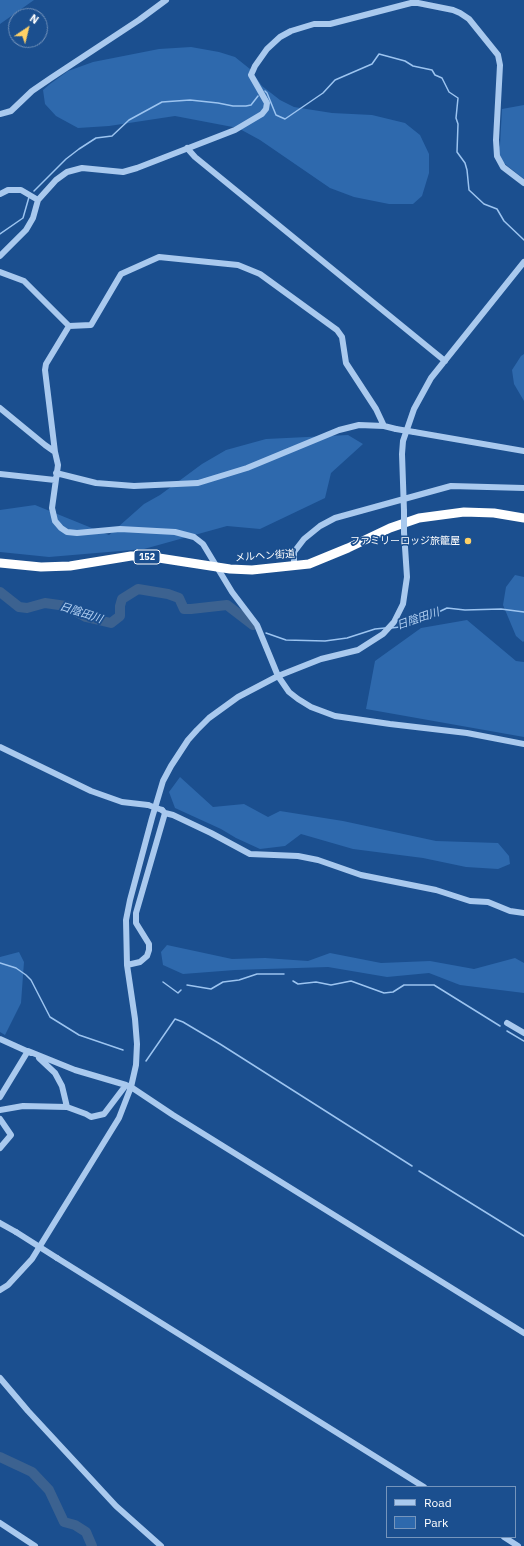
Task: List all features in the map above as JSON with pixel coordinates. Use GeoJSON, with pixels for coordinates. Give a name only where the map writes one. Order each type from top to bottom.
{"type":"FeatureCollection","features":[{"type":"Feature","properties":{"kind":"highway","name":"メルヘン街道"},"geometry":{"type":"LineString","coordinates":[[0,563],[48,567],[70,566],[131,556],[146,556],[230,569],[252,570],[309,564],[348,548],[390,528],[419,518],[464,512],[494,513],[524,518]]}},
{"type":"Feature","properties":{"kind":"street"},"geometry":{"type":"LineString","coordinates":[[0,114],[10,111],[51,78],[139,20],[166,0]]}},
{"type":"Feature","properties":{"kind":"street"},"geometry":{"type":"LineString","coordinates":[[0,256],[26,230],[33,218],[38,200],[56,180],[67,172],[82,168],[123,172],[137,168],[235,130],[262,114],[266,109],[267,103],[251,75],[255,66],[268,49],[280,37],[292,31],[314,24],[330,24],[418,2],[460,13],[469,19],[498,55],[500,65],[496,140],[498,156],[503,167],[524,183]]}},
{"type":"Feature","properties":{"kind":"street"},"geometry":{"type":"LineString","coordinates":[[187,148],[195,157],[445,361]]}},
{"type":"Feature","properties":{"kind":"street"},"geometry":{"type":"LineString","coordinates":[[0,194],[8,190],[21,190],[38,200]]}},
{"type":"Feature","properties":{"kind":"street"},"geometry":{"type":"LineString","coordinates":[[0,272],[24,281],[69,326],[91,325],[121,274],[159,257],[238,265],[260,274],[337,330],[342,337],[346,363],[376,409],[384,426]]}},
{"type":"Feature","properties":{"kind":"street"},"geometry":{"type":"LineString","coordinates":[[0,1290],[8,1285],[32,1259],[119,1118],[136,1065],[137,1044],[127,965],[126,920],[152,818],[164,781],[188,740],[210,718],[238,697],[278,676],[321,659],[358,650],[383,634],[394,622],[403,604],[407,577],[402,454],[403,441],[414,409],[431,378],[524,262]]}},
{"type":"Feature","properties":{"kind":"street"},"geometry":{"type":"LineString","coordinates":[[69,326],[46,364],[45,370],[55,452],[58,465],[52,508],[55,521],[61,528],[68,532],[77,533],[120,529],[175,532],[194,537],[203,544],[232,592],[257,625],[278,676],[289,692],[311,707],[335,716],[467,733],[524,744]]}},
{"type":"Feature","properties":{"kind":"street"},"geometry":{"type":"LineString","coordinates":[[0,408],[55,452]]}},
{"type":"Feature","properties":{"kind":"street"},"geometry":{"type":"LineString","coordinates":[[0,474],[56,476],[96,483],[134,486],[198,483],[247,468],[339,430],[359,425],[384,426],[524,451]]}},
{"type":"Feature","properties":{"kind":"street"},"geometry":{"type":"LineString","coordinates":[[294,565],[294,552],[304,539],[320,526],[335,518],[451,486],[524,488]]}},
{"type":"Feature","properties":{"kind":"street"},"geometry":{"type":"LineString","coordinates":[[0,747],[91,791],[122,802],[148,805],[173,815],[250,854],[298,856],[318,860],[361,875],[436,890],[470,901],[488,902],[510,911],[524,913]]}},
{"type":"Feature","properties":{"kind":"street"},"geometry":{"type":"LineString","coordinates":[[127,965],[140,962],[147,956],[149,950],[149,944],[136,923],[136,913],[164,812]]}},
{"type":"Feature","properties":{"kind":"street"},"geometry":{"type":"LineString","coordinates":[[507,1023],[524,1033]]}},
{"type":"Feature","properties":{"kind":"street"},"geometry":{"type":"LineString","coordinates":[[0,1039],[75,1070],[129,1086],[524,1332]]}},
{"type":"Feature","properties":{"kind":"street"},"geometry":{"type":"LineString","coordinates":[[0,1097],[28,1051]]}},
{"type":"Feature","properties":{"kind":"street"},"geometry":{"type":"LineString","coordinates":[[28,1051],[43,1060],[55,1073],[62,1086],[67,1107]]}},
{"type":"Feature","properties":{"kind":"street"},"geometry":{"type":"LineString","coordinates":[[0,1110],[23,1106],[67,1107],[91,1117],[104,1114],[129,1086]]}},
{"type":"Feature","properties":{"kind":"street"},"geometry":{"type":"LineString","coordinates":[[0,1119],[11,1135],[0,1148]]}},
{"type":"Feature","properties":{"kind":"street"},"geometry":{"type":"LineString","coordinates":[[0,1223],[422,1486]]}},
{"type":"Feature","properties":{"kind":"street"},"geometry":{"type":"LineString","coordinates":[[0,1378],[28,1411],[116,1506],[161,1546]]}},
{"type":"Feature","properties":{"kind":"street"},"geometry":{"type":"LineString","coordinates":[[0,1523],[35,1546]]}},
{"type":"Feature","properties":{"kind":"street"},"geometry":{"type":"LineString","coordinates":[[506,1538],[518,1546]]}},
{"type":"Feature","properties":{"kind":"green space"},"geometry":{"type":"Polygon","coordinates":[[[0,0],[34,0],[23,8],[8,8],[8,18],[0,24],[0,0]]]}},
{"type":"Feature","properties":{"kind":"green space"},"geometry":{"type":"Polygon","coordinates":[[[191,47],[219,52],[235,57],[250,69],[262,86],[280,100],[294,107],[332,113],[372,115],[405,123],[420,135],[429,154],[429,173],[422,196],[413,204],[389,204],[354,197],[330,188],[260,140],[238,128],[175,116],[109,126],[78,128],[56,116],[45,104],[43,90],[68,71],[93,62],[159,49],[191,47]]]}},
{"type":"Feature","properties":{"kind":"green space"},"geometry":{"type":"Polygon","coordinates":[[[524,105],[524,179],[495,156],[500,145],[502,109],[524,105]]]}},
{"type":"Feature","properties":{"kind":"green space"},"geometry":{"type":"Polygon","coordinates":[[[524,354],[524,401],[514,384],[512,370],[524,354]]]}},
{"type":"Feature","properties":{"kind":"green space"},"geometry":{"type":"Polygon","coordinates":[[[348,435],[363,444],[331,473],[325,498],[260,529],[227,526],[144,549],[49,557],[0,552],[0,510],[35,505],[109,535],[144,504],[160,495],[202,464],[226,450],[266,439],[348,435]]]}},
{"type":"Feature","properties":{"kind":"green space"},"geometry":{"type":"Polygon","coordinates":[[[515,575],[524,577],[523,642],[516,636],[503,605],[506,587],[515,575]]]}},
{"type":"Feature","properties":{"kind":"green space"},"geometry":{"type":"Polygon","coordinates":[[[467,620],[516,661],[524,662],[524,737],[366,709],[375,661],[421,628],[467,620]]]}},
{"type":"Feature","properties":{"kind":"green space"},"geometry":{"type":"Polygon","coordinates":[[[180,777],[213,807],[244,804],[268,817],[280,811],[343,821],[436,841],[498,843],[509,856],[510,864],[498,869],[466,867],[423,858],[353,849],[301,834],[285,846],[260,849],[175,808],[169,792],[180,777]]]}},
{"type":"Feature","properties":{"kind":"green space"},"geometry":{"type":"Polygon","coordinates":[[[167,945],[232,959],[265,958],[308,961],[330,953],[381,963],[430,961],[474,969],[515,958],[524,963],[524,993],[460,985],[429,973],[387,977],[328,967],[235,970],[183,974],[163,965],[161,952],[167,945]]]}},
{"type":"Feature","properties":{"kind":"green space"},"geometry":{"type":"Polygon","coordinates":[[[19,952],[24,962],[21,1003],[5,1035],[0,1032],[0,957],[19,952]]]}},
{"type":"Feature","properties":{"kind":"waterway"},"geometry":{"type":"LineString","coordinates":[[265,91],[276,115],[285,119],[323,93],[335,80],[372,64],[379,54],[405,61],[413,66],[432,70],[435,75],[442,78],[449,92],[458,98],[456,118],[458,124],[457,152],[465,163],[469,190],[484,204],[497,209],[504,221],[524,240]]}},
{"type":"Feature","properties":{"kind":"waterway"},"geometry":{"type":"LineString","coordinates":[[34,191],[66,159],[79,149],[96,138],[112,136],[129,120],[162,102],[190,100],[233,106],[246,106],[251,105],[258,96]]}},
{"type":"Feature","properties":{"kind":"waterway"},"geometry":{"type":"LineString","coordinates":[[0,234],[23,218],[29,197]]}},
{"type":"Feature","properties":{"kind":"waterway","name":"日陰田川"},"geometry":{"type":"LineString","coordinates":[[0,592],[19,607],[27,608],[45,603],[66,606],[86,617],[111,623],[120,616],[122,599],[138,589],[168,594],[179,598],[184,609],[227,605],[253,625]]}},
{"type":"Feature","properties":{"kind":"waterway","name":"日陰田川"},"geometry":{"type":"LineString","coordinates":[[391,628],[400,627],[408,620],[428,617],[447,608],[465,610],[501,609],[524,612]]}},
{"type":"Feature","properties":{"kind":"waterway","name":"日陰田川"},"geometry":{"type":"LineString","coordinates":[[266,633],[286,640],[325,641],[347,638],[375,629],[385,628]]}},
{"type":"Feature","properties":{"kind":"waterway"},"geometry":{"type":"LineString","coordinates":[[0,963],[16,968],[31,980],[50,1017],[79,1035],[123,1050]]}},
{"type":"Feature","properties":{"kind":"waterway"},"geometry":{"type":"LineString","coordinates":[[187,985],[211,989],[223,982],[239,980],[257,974],[284,974]]}},
{"type":"Feature","properties":{"kind":"waterway"},"geometry":{"type":"LineString","coordinates":[[293,981],[298,984],[316,982],[331,985],[351,981],[384,993],[393,992],[404,985],[434,985],[500,1026]]}},
{"type":"Feature","properties":{"kind":"waterway"},"geometry":{"type":"LineString","coordinates":[[163,982],[178,993],[181,990]]}},
{"type":"Feature","properties":{"kind":"waterway"},"geometry":{"type":"LineString","coordinates":[[146,1061],[175,1019],[183,1022],[412,1166]]}},
{"type":"Feature","properties":{"kind":"waterway"},"geometry":{"type":"LineString","coordinates":[[507,1031],[524,1041]]}},
{"type":"Feature","properties":{"kind":"waterway"},"geometry":{"type":"LineString","coordinates":[[419,1171],[524,1236]]}},
{"type":"Feature","properties":{"kind":"waterway"},"geometry":{"type":"LineString","coordinates":[[0,1457],[32,1472],[49,1490],[64,1522],[75,1525],[86,1532],[92,1546]]}},
{"type":"Feature","properties":{"kind":"place","name":"ファミリーロッジ旅籠屋"},"geometry":{"type":"Point","coordinates":[468,541]}}]}
